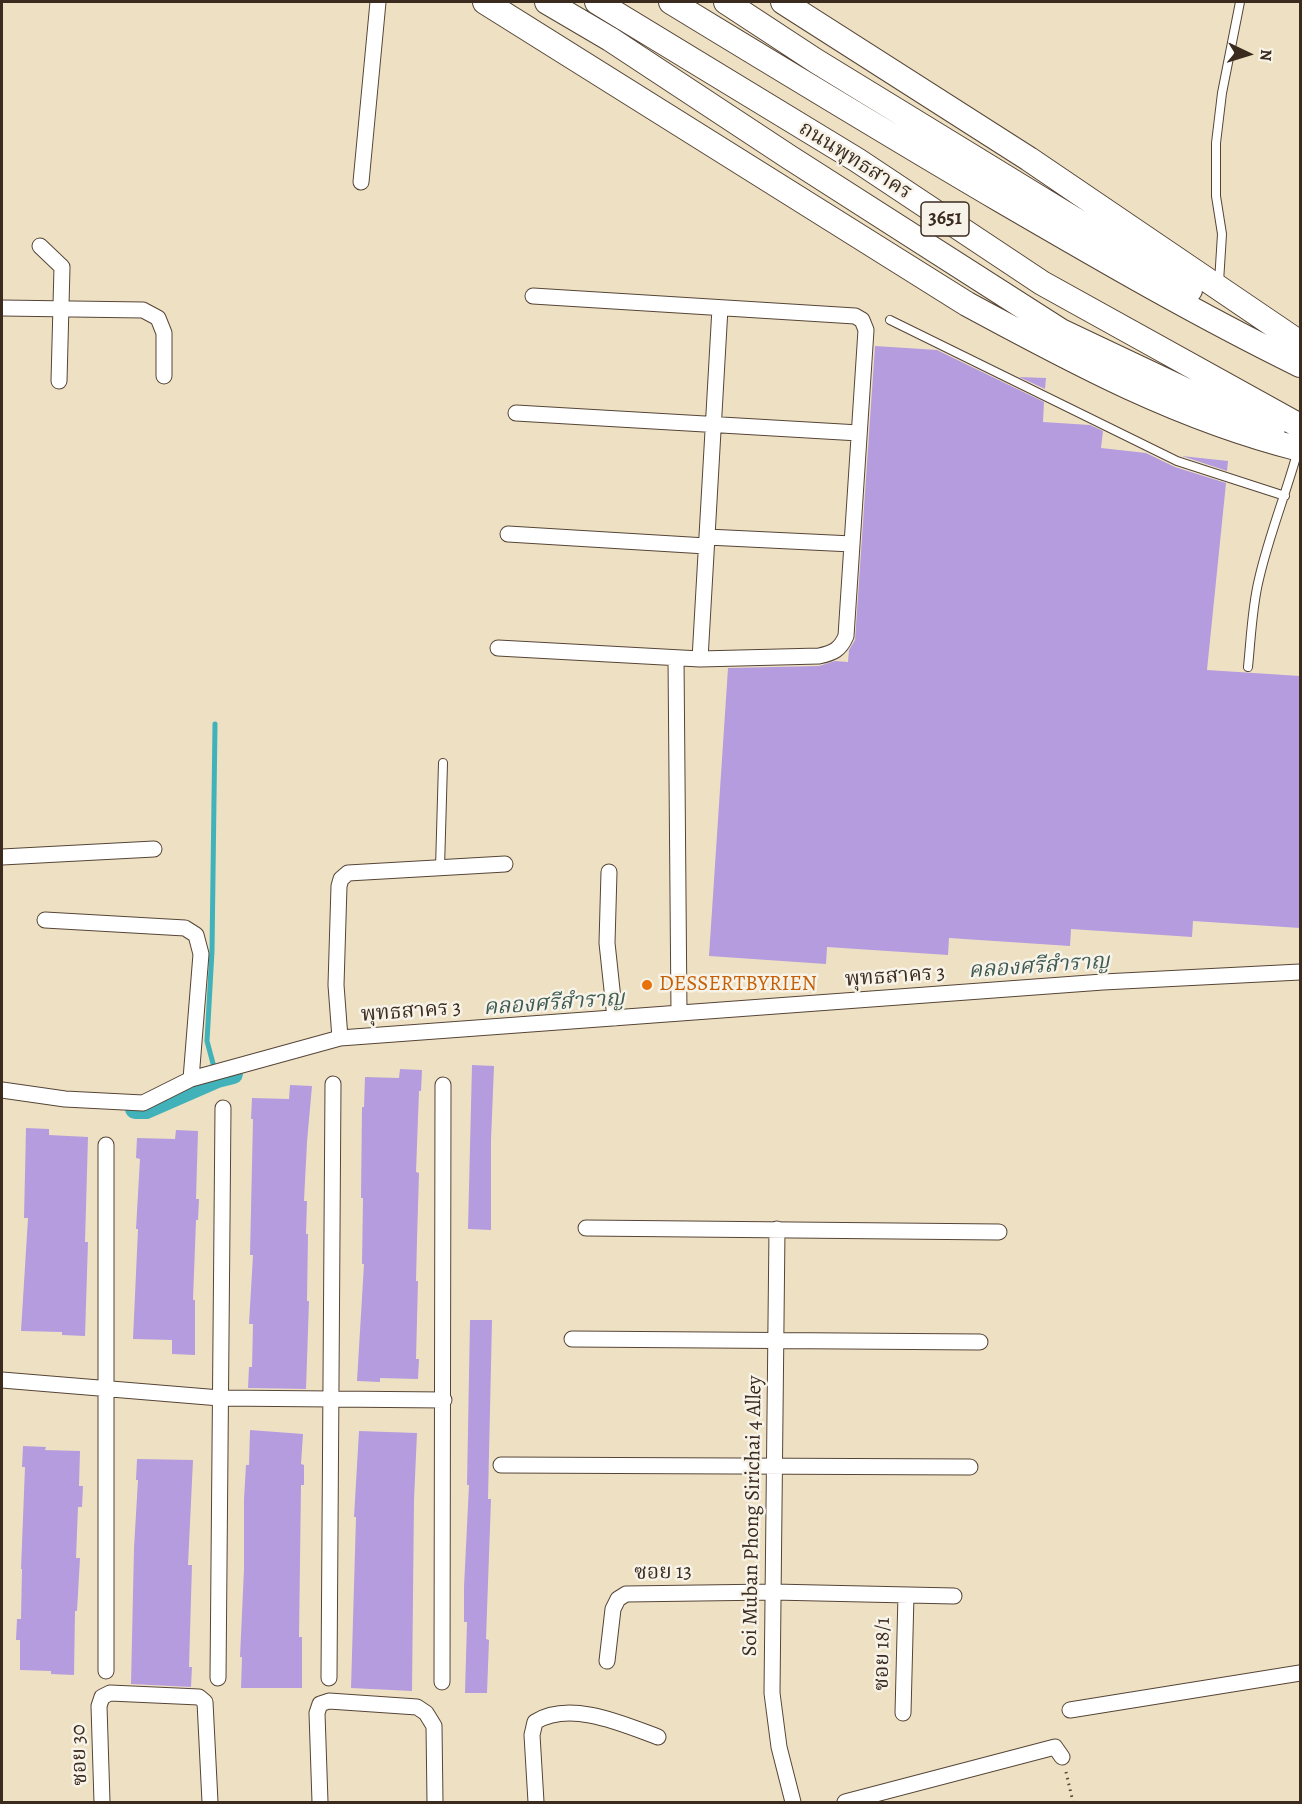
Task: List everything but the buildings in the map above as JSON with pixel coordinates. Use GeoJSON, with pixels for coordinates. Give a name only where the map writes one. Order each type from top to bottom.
{"type":"FeatureCollection","features":[{"type":"Feature","properties":{"kind":"main road"},"geometry":{"type":"LineString","coordinates":[[485,2],[967,304],[1041,344],[1155,401],[1215,425],[1300,441]]}},
{"type":"Feature","properties":{"kind":"main road"},"geometry":{"type":"LineString","coordinates":[[547,2],[610,39],[1061,331],[1300,441]]}},
{"type":"Feature","properties":{"kind":"main road","name":"ถนนพุทธสาคร"},"geometry":{"type":"LineString","coordinates":[[597,2],[857,160],[1042,283],[1300,441]]}},
{"type":"Feature","properties":{"kind":"main road","name":"ถนนพุทธสาคร"},"geometry":{"type":"LineString","coordinates":[[671,2],[1091,254],[1300,365]]}},
{"type":"Feature","properties":{"kind":"main road"},"geometry":{"type":"LineString","coordinates":[[726,2],[816,61],[1144,263],[1300,354]]}},
{"type":"Feature","properties":{"kind":"main road"},"geometry":{"type":"LineString","coordinates":[[783,2],[1038,165],[1300,343]]}},
{"type":"Feature","properties":{"kind":"street"},"geometry":{"type":"LineString","coordinates":[[361,182],[378,2]]}},
{"type":"Feature","properties":{"kind":"street"},"geometry":{"type":"LineString","coordinates":[[40,246],[62,267],[59,381]]}},
{"type":"Feature","properties":{"kind":"street"},"geometry":{"type":"LineString","coordinates":[[498,648],[700,659],[819,656],[832,654],[841,647],[846,636],[866,330],[862,320],[855,316],[533,296]]}},
{"type":"Feature","properties":{"kind":"street"},"geometry":{"type":"LineString","coordinates":[[2,308],[143,310],[158,318],[164,333],[164,376]]}},
{"type":"Feature","properties":{"kind":"street"},"geometry":{"type":"LineString","coordinates":[[700,659],[720,308]]}},
{"type":"Feature","properties":{"kind":"street"},"geometry":{"type":"LineString","coordinates":[[516,413],[860,433]]}},
{"type":"Feature","properties":{"kind":"street"},"geometry":{"type":"LineString","coordinates":[[508,534],[707,542],[852,544]]}},
{"type":"Feature","properties":{"kind":"street"},"geometry":{"type":"LineString","coordinates":[[676,658],[679,1014]]}},
{"type":"Feature","properties":{"kind":"street"},"geometry":{"type":"LineString","coordinates":[[2,857],[154,849]]}},
{"type":"Feature","properties":{"kind":"street"},"geometry":{"type":"LineString","coordinates":[[340,1038],[336,985],[341,879],[348,873],[505,864]]}},
{"type":"Feature","properties":{"kind":"street"},"geometry":{"type":"LineString","coordinates":[[609,872],[607,943],[615,1018]]}},
{"type":"Feature","properties":{"kind":"street"},"geometry":{"type":"LineString","coordinates":[[45,920],[185,928],[196,935],[201,954],[191,1079]]}},
{"type":"Feature","properties":{"kind":"street","name":"พุทธสาคร 3"},"geometry":{"type":"LineString","coordinates":[[2,1090],[65,1099],[143,1103],[191,1079],[340,1038],[1103,982],[1300,972]]}},
{"type":"Feature","properties":{"kind":"street"},"geometry":{"type":"LineString","coordinates":[[329,1678],[333,1084]]}},
{"type":"Feature","properties":{"kind":"street"},"geometry":{"type":"LineString","coordinates":[[442,1682],[443,1085]]}},
{"type":"Feature","properties":{"kind":"street"},"geometry":{"type":"LineString","coordinates":[[218,1678],[224,1108]]}},
{"type":"Feature","properties":{"kind":"street"},"geometry":{"type":"LineString","coordinates":[[106,1145],[106,1671]]}},
{"type":"Feature","properties":{"kind":"street"},"geometry":{"type":"LineString","coordinates":[[586,1228],[777,1228],[999,1232]]}},
{"type":"Feature","properties":{"kind":"street","name":"Soi Muban Phong Sirichai 4 Alley"},"geometry":{"type":"LineString","coordinates":[[777,1228],[772,1693],[779,1747],[793,1803]]}},
{"type":"Feature","properties":{"kind":"street"},"geometry":{"type":"LineString","coordinates":[[572,1339],[980,1342]]}},
{"type":"Feature","properties":{"kind":"street"},"geometry":{"type":"LineString","coordinates":[[2,1380],[220,1398],[444,1400]]}},
{"type":"Feature","properties":{"kind":"street"},"geometry":{"type":"LineString","coordinates":[[501,1465],[970,1467]]}},
{"type":"Feature","properties":{"kind":"street","name":"ซอย 13"},"geometry":{"type":"LineString","coordinates":[[607,1661],[613,1609],[618,1599],[626,1594],[773,1592],[954,1596]]}},
{"type":"Feature","properties":{"kind":"street","name":"ซอย 18/1"},"geometry":{"type":"LineString","coordinates":[[903,1713],[906,1595]]}},
{"type":"Feature","properties":{"kind":"street"},"geometry":{"type":"LineString","coordinates":[[1070,1710],[1300,1673]]}},
{"type":"Feature","properties":{"kind":"street","name":"ซอย 30"},"geometry":{"type":"LineString","coordinates":[[102,1803],[99,1706],[102,1697],[110,1693],[199,1697],[205,1702],[210,1803]]}},
{"type":"Feature","properties":{"kind":"street"},"geometry":{"type":"LineString","coordinates":[[320,1803],[317,1713],[320,1704],[329,1701],[417,1707],[426,1713],[434,1726],[435,1803]]}},
{"type":"Feature","properties":{"kind":"street"},"geometry":{"type":"LineString","coordinates":[[536,1803],[532,1735],[535,1722],[545,1715],[586,1713],[658,1737]]}},
{"type":"Feature","properties":{"kind":"street"},"geometry":{"type":"LineString","coordinates":[[845,1803],[1055,1747],[1062,1757]]}},
{"type":"Feature","properties":{"kind":"lane"},"geometry":{"type":"LineString","coordinates":[[1219,288],[1222,234],[1216,196],[1216,143],[1222,93],[1240,2]]}},
{"type":"Feature","properties":{"kind":"lane"},"geometry":{"type":"LineString","coordinates":[[890,320],[1177,461],[1285,496]]}},
{"type":"Feature","properties":{"kind":"lane"},"geometry":{"type":"LineString","coordinates":[[1248,667],[1258,583],[1267,545],[1285,496],[1300,441]]}},
{"type":"Feature","properties":{"kind":"lane"},"geometry":{"type":"LineString","coordinates":[[440,868],[443,763]]}},
{"type":"Feature","properties":{"kind":"path"},"geometry":{"type":"LineString","coordinates":[[1062,1757],[1073,1803]]}},
{"type":"Feature","properties":{"kind":"waterway"},"geometry":{"type":"LineString","coordinates":[[215,724],[212,951],[207,1041],[215,1071]]}},
{"type":"Feature","properties":{"kind":"waterway","name":"คลองศรีสำราญ"},"geometry":{"type":"LineString","coordinates":[[135,1109],[146,1109],[217,1078],[233,1074]]}},
{"type":"Feature","properties":{"kind":"place","name":"DESSERTBYRIEN"},"geometry":{"type":"Point","coordinates":[647,985]}}]}
